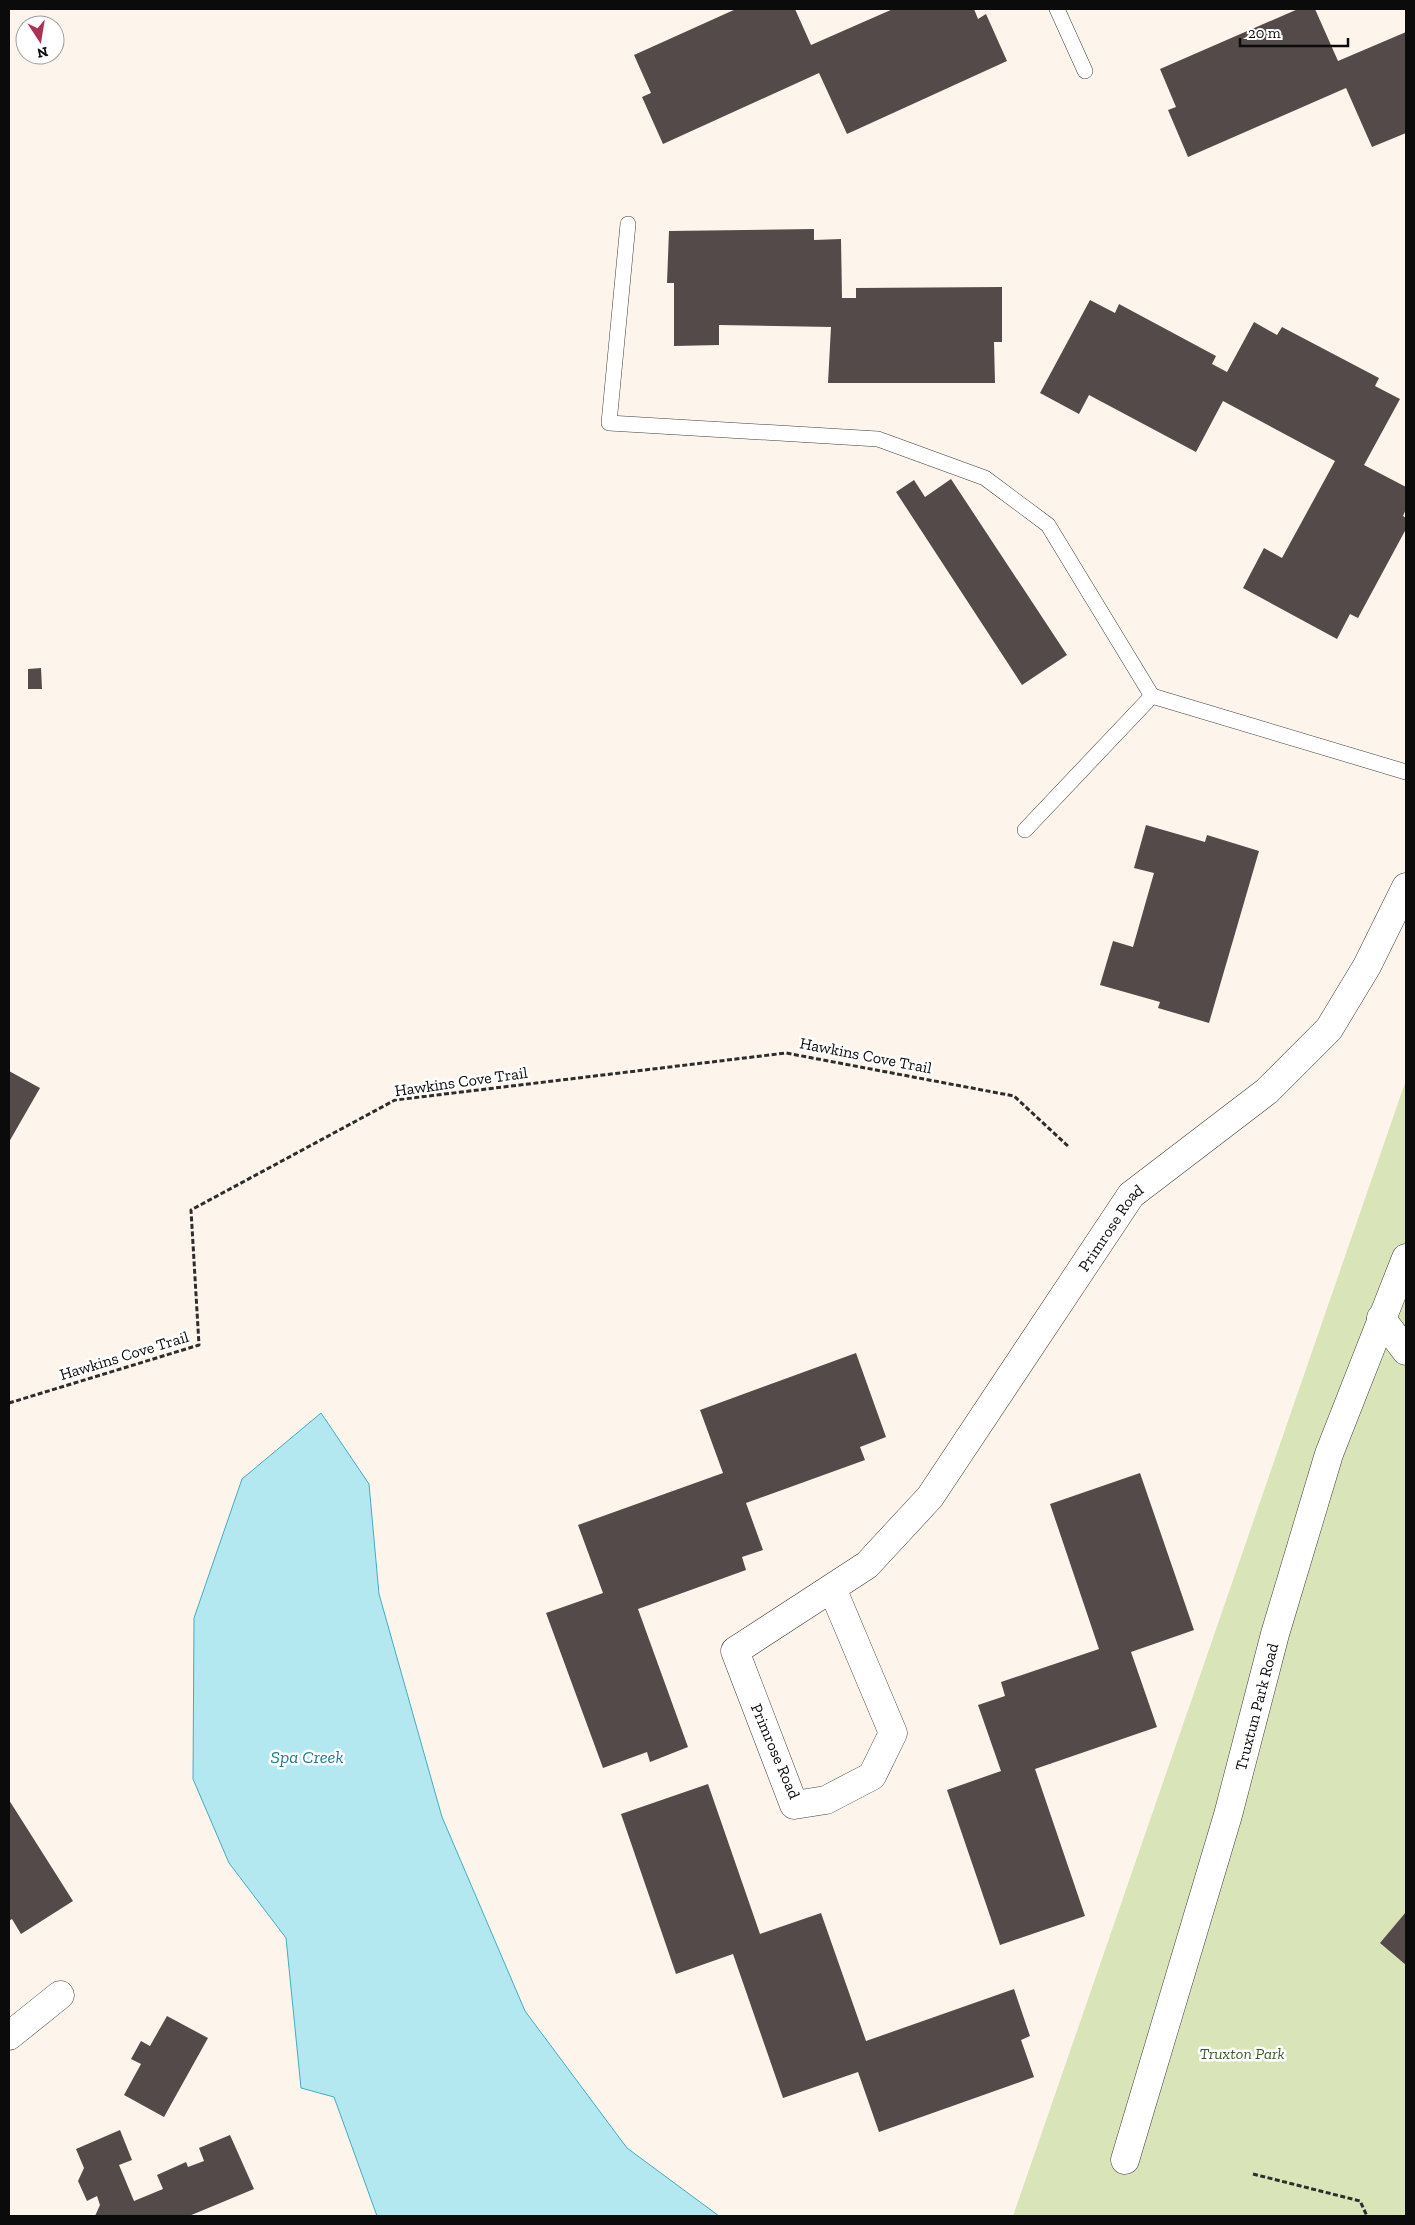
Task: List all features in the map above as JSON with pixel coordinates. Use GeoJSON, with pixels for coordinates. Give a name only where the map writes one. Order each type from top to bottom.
{"type":"FeatureCollection","features":[{"type":"Feature","properties":{"kind":"street","name":"Primrose Road"},"geometry":{"type":"LineString","coordinates":[[832,1588],[893,1733],[872,1776],[826,1800],[794,1805],[735,1651],[867,1565],[930,1497],[1131,1195],[1267,1091],[1329,1029],[1367,966],[1406,888]]}},
{"type":"Feature","properties":{"kind":"street","name":"Truxtun Park Road"},"geometry":{"type":"LineString","coordinates":[[1125,2160],[1228,1815],[1275,1634],[1326,1463],[1406,1258]]}},
{"type":"Feature","properties":{"kind":"street"},"geometry":{"type":"LineString","coordinates":[[1381,1318],[1406,1351]]}},
{"type":"Feature","properties":{"kind":"street"},"geometry":{"type":"LineString","coordinates":[[9,2036],[60,1995]]}},
{"type":"Feature","properties":{"kind":"lane"},"geometry":{"type":"LineString","coordinates":[[1057,9],[1085,72]]}},
{"type":"Feature","properties":{"kind":"lane"},"geometry":{"type":"LineString","coordinates":[[628,224],[609,423],[878,439],[985,478],[1048,525],[1152,696],[1406,772]]}},
{"type":"Feature","properties":{"kind":"lane"},"geometry":{"type":"LineString","coordinates":[[1025,830],[1152,696]]}},
{"type":"Feature","properties":{"kind":"path","name":"Hawkins Cove Trail"},"geometry":{"type":"LineString","coordinates":[[9,1403],[199,1345],[191,1210],[395,1100],[786,1053],[1014,1096],[1070,1147]]}},
{"type":"Feature","properties":{"kind":"path"},"geometry":{"type":"LineString","coordinates":[[1253,2174],[1360,2201],[1367,2216]]}},
{"type":"Feature","properties":{"kind":"green space","name":"Truxton Park"},"geometry":{"type":"Polygon","coordinates":[[[1406,1080],[1406,2216],[1013,2216],[1406,1080]]]}},
{"type":"Feature","properties":{"kind":"water","name":"Spa Creek"},"geometry":{"type":"Polygon","coordinates":[[[321,1413],[369,1484],[379,1594],[442,1817],[525,2011],[627,2148],[719,2216],[377,2216],[334,2097],[301,2088],[286,1938],[229,1863],[193,1779],[194,1618],[242,1479],[321,1413]]]}},
{"type":"Feature","properties":{"kind":"building"},"geometry":{"type":"Polygon","coordinates":[[[736,9],[795,9],[811,45],[893,9],[974,9],[978,19],[986,14],[1007,61],[847,134],[819,73],[663,144],[642,97],[651,93],[634,55],[736,9]]]}},
{"type":"Feature","properties":{"kind":"building"},"geometry":{"type":"Polygon","coordinates":[[[1298,9],[1315,9],[1338,61],[1406,32],[1406,133],[1372,147],[1346,88],[1188,157],[1168,110],[1176,107],[1160,69],[1298,9]]]}},
{"type":"Feature","properties":{"kind":"building"},"geometry":{"type":"Polygon","coordinates":[[[814,229],[814,240],[841,239],[842,298],[856,298],[856,288],[1002,287],[1002,342],[994,342],[995,383],[828,383],[831,327],[719,325],[719,345],[674,346],[674,283],[667,283],[669,231],[814,229]]]}},
{"type":"Feature","properties":{"kind":"building"},"geometry":{"type":"Polygon","coordinates":[[[1090,300],[1115,313],[1119,304],[1216,356],[1212,364],[1227,372],[1254,322],[1277,335],[1282,327],[1379,378],[1375,386],[1400,399],[1364,465],[1406,487],[1406,509],[1403,516],[1406,518],[1406,529],[1358,618],[1350,614],[1337,639],[1243,588],[1264,548],[1282,558],[1335,461],[1223,401],[1196,452],[1089,395],[1079,414],[1040,393],[1090,300]]]}},
{"type":"Feature","properties":{"kind":"building"},"geometry":{"type":"Polygon","coordinates":[[[951,479],[1067,655],[1022,685],[896,492],[914,480],[925,497],[951,479]]]}},
{"type":"Feature","properties":{"kind":"building"},"geometry":{"type":"Polygon","coordinates":[[[41,668],[42,689],[28,689],[28,669],[41,668]]]}},
{"type":"Feature","properties":{"kind":"building"},"geometry":{"type":"Polygon","coordinates":[[[1146,825],[1205,842],[1207,835],[1259,851],[1209,1023],[1158,1008],[1160,1002],[1100,985],[1113,941],[1133,947],[1154,873],[1134,868],[1146,825]]]}},
{"type":"Feature","properties":{"kind":"building"},"geometry":{"type":"Polygon","coordinates":[[[9,1071],[40,1088],[9,1142],[9,1071]]]}},
{"type":"Feature","properties":{"kind":"building"},"geometry":{"type":"Polygon","coordinates":[[[856,1353],[886,1437],[860,1447],[865,1460],[746,1503],[763,1550],[742,1557],[746,1570],[638,1609],[688,1747],[650,1762],[647,1752],[603,1768],[546,1613],[603,1593],[578,1525],[723,1473],[700,1410],[856,1353]]]}},
{"type":"Feature","properties":{"kind":"building"},"geometry":{"type":"Polygon","coordinates":[[[1140,1473],[1194,1630],[1131,1652],[1157,1727],[1035,1769],[1085,1916],[1000,1945],[947,1790],[1001,1771],[978,1705],[1005,1696],[1001,1682],[1099,1649],[1050,1504],[1140,1473]]]}},
{"type":"Feature","properties":{"kind":"building"},"geometry":{"type":"Polygon","coordinates":[[[708,1784],[760,1934],[821,1913],[866,2041],[1014,1989],[1030,2036],[1021,2040],[1034,2077],[879,2132],[858,2072],[783,2098],[733,1954],[676,1974],[621,1814],[708,1784]]]}},
{"type":"Feature","properties":{"kind":"building"},"geometry":{"type":"Polygon","coordinates":[[[9,1800],[73,1901],[21,1934],[12,1919],[9,1921],[9,1800]]]}},
{"type":"Feature","properties":{"kind":"building"},"geometry":{"type":"Polygon","coordinates":[[[1406,1912],[1406,1965],[1380,1943],[1406,1912]]]}},
{"type":"Feature","properties":{"kind":"building"},"geometry":{"type":"Polygon","coordinates":[[[167,2016],[208,2038],[164,2117],[124,2095],[141,2064],[131,2059],[141,2041],[150,2046],[167,2016]]]}},
{"type":"Feature","properties":{"kind":"building"},"geometry":{"type":"Polygon","coordinates":[[[120,2130],[132,2160],[119,2165],[134,2201],[163,2189],[157,2175],[186,2162],[188,2167],[204,2161],[199,2148],[230,2135],[254,2189],[189,2216],[95,2216],[100,2205],[97,2196],[87,2201],[78,2181],[84,2168],[76,2149],[120,2130]]]}}]}
